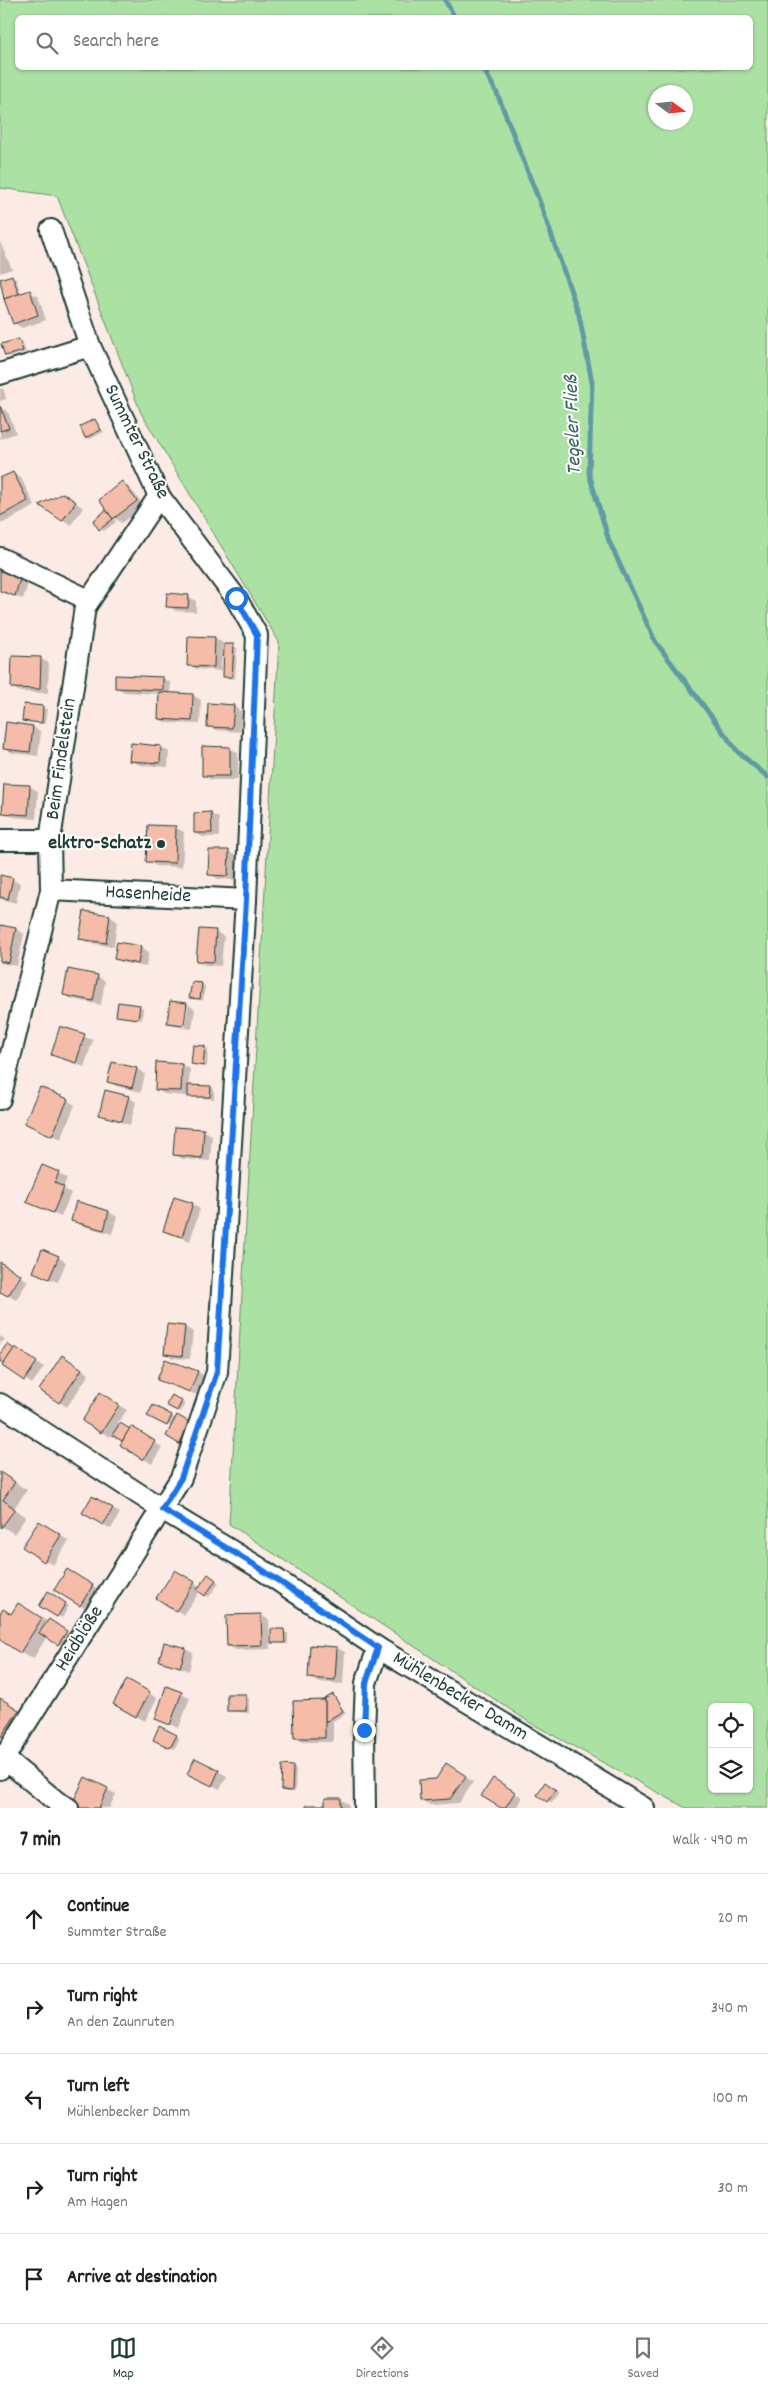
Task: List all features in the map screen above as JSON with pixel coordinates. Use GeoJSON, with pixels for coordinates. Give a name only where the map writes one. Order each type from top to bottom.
{"type":"FeatureCollection","features":[{"type":"Feature","properties":{"kind":"street","name":"Summter Straße"},"geometry":{"type":"LineString","coordinates":[[52,230],[90,346],[159,496],[236,598],[257,635]]}},
{"type":"Feature","properties":{"kind":"street"},"geometry":{"type":"LineString","coordinates":[[0,374],[90,346]]}},
{"type":"Feature","properties":{"kind":"street","name":"Beim Findelstein"},"geometry":{"type":"LineString","coordinates":[[0,1099],[51,890],[50,840],[85,607],[159,496]]}},
{"type":"Feature","properties":{"kind":"street"},"geometry":{"type":"LineString","coordinates":[[0,558],[89,600]]}},
{"type":"Feature","properties":{"kind":"street","name":"Heidblöße"},"geometry":{"type":"LineString","coordinates":[[2,1761],[181,1478],[217,1372],[246,900],[257,635]]}},
{"type":"Feature","properties":{"kind":"street"},"geometry":{"type":"LineString","coordinates":[[0,840],[50,840]]}},
{"type":"Feature","properties":{"kind":"street","name":"Hasenheide"},"geometry":{"type":"LineString","coordinates":[[51,890],[246,900]]}},
{"type":"Feature","properties":{"kind":"street","name":"Mühlenbecker Damm"},"geometry":{"type":"LineString","coordinates":[[0,1404],[162,1509],[258,1567],[378,1648],[644,1808]]}},
{"type":"Feature","properties":{"kind":"street"},"geometry":{"type":"LineString","coordinates":[[365,1808],[364,1730],[366,1683],[378,1648]]}},
{"type":"Feature","properties":{"kind":"street"},"geometry":{"type":"LineString","coordinates":[[2,1761],[68,1808]]}},
{"type":"Feature","properties":{"kind":"green space"},"geometry":{"type":"Polygon","coordinates":[[[0,0],[768,0],[768,1808],[686,1808],[529,1722],[229,1524],[279,642],[141,413],[57,196],[0,188],[0,0]]]}},
{"type":"Feature","properties":{"kind":"building"},"geometry":{"type":"Polygon","coordinates":[[[12,275],[19,294],[4,299],[0,279],[12,275]]]}},
{"type":"Feature","properties":{"kind":"building"},"geometry":{"type":"Polygon","coordinates":[[[30,290],[38,315],[13,324],[4,299],[30,290]]]}},
{"type":"Feature","properties":{"kind":"building"},"geometry":{"type":"Polygon","coordinates":[[[19,339],[23,351],[5,356],[1,344],[19,339]]]}},
{"type":"Feature","properties":{"kind":"building"},"geometry":{"type":"Polygon","coordinates":[[[0,406],[9,428],[0,431],[0,406]]]}},
{"type":"Feature","properties":{"kind":"building"},"geometry":{"type":"Polygon","coordinates":[[[95,419],[101,430],[85,438],[80,426],[95,419]]]}},
{"type":"Feature","properties":{"kind":"building"},"geometry":{"type":"Polygon","coordinates":[[[13,472],[28,501],[0,516],[0,478],[13,472]]]}},
{"type":"Feature","properties":{"kind":"building"},"geometry":{"type":"Polygon","coordinates":[[[122,481],[137,501],[113,519],[99,500],[122,481]]]}},
{"type":"Feature","properties":{"kind":"building"},"geometry":{"type":"Polygon","coordinates":[[[63,493],[76,502],[62,521],[39,505],[63,493]]]}},
{"type":"Feature","properties":{"kind":"building"},"geometry":{"type":"Polygon","coordinates":[[[106,510],[113,519],[99,530],[93,521],[106,510]]]}},
{"type":"Feature","properties":{"kind":"building"},"geometry":{"type":"Polygon","coordinates":[[[0,565],[22,572],[15,596],[0,591],[0,565]]]}},
{"type":"Feature","properties":{"kind":"building"},"geometry":{"type":"Polygon","coordinates":[[[167,593],[189,595],[188,608],[166,607],[167,593]]]}},
{"type":"Feature","properties":{"kind":"building"},"geometry":{"type":"Polygon","coordinates":[[[188,636],[215,637],[214,667],[187,666],[188,636]]]}},
{"type":"Feature","properties":{"kind":"building"},"geometry":{"type":"Polygon","coordinates":[[[224,644],[234,644],[232,677],[223,677],[224,644]]]}},
{"type":"Feature","properties":{"kind":"building"},"geometry":{"type":"Polygon","coordinates":[[[12,656],[41,657],[40,689],[11,688],[12,656]]]}},
{"type":"Feature","properties":{"kind":"building"},"geometry":{"type":"Polygon","coordinates":[[[115,675],[163,677],[163,690],[115,688],[115,675]]]}},
{"type":"Feature","properties":{"kind":"building"},"geometry":{"type":"Polygon","coordinates":[[[159,692],[193,694],[192,721],[158,719],[159,692]]]}},
{"type":"Feature","properties":{"kind":"building"},"geometry":{"type":"Polygon","coordinates":[[[208,703],[234,705],[232,728],[207,727],[208,703]]]}},
{"type":"Feature","properties":{"kind":"building"},"geometry":{"type":"Polygon","coordinates":[[[24,704],[43,706],[42,723],[22,721],[24,704]]]}},
{"type":"Feature","properties":{"kind":"building"},"geometry":{"type":"Polygon","coordinates":[[[6,722],[33,726],[30,752],[3,749],[6,722]]]}},
{"type":"Feature","properties":{"kind":"building"},"geometry":{"type":"Polygon","coordinates":[[[131,743],[161,746],[160,763],[129,761],[131,743]]]}},
{"type":"Feature","properties":{"kind":"building"},"geometry":{"type":"Polygon","coordinates":[[[202,746],[230,747],[230,776],[202,776],[202,746]]]}},
{"type":"Feature","properties":{"kind":"building"},"geometry":{"type":"Polygon","coordinates":[[[4,784],[30,785],[28,815],[2,813],[4,784]]]}},
{"type":"Feature","properties":{"kind":"building"},"geometry":{"type":"Polygon","coordinates":[[[211,812],[212,833],[194,833],[194,813],[211,812]]]}},
{"type":"Feature","properties":{"kind":"building","name":"elktro-Schatz"},"geometry":{"type":"Polygon","coordinates":[[[148,825],[176,826],[175,863],[146,862],[148,825]]]}},
{"type":"Feature","properties":{"kind":"building"},"geometry":{"type":"Polygon","coordinates":[[[209,850],[229,850],[228,876],[208,875],[209,850]]]}},
{"type":"Feature","properties":{"kind":"building"},"geometry":{"type":"Polygon","coordinates":[[[0,875],[13,878],[8,899],[0,897],[0,875]]]}},
{"type":"Feature","properties":{"kind":"building"},"geometry":{"type":"Polygon","coordinates":[[[84,911],[110,915],[106,943],[79,939],[84,911]]]}},
{"type":"Feature","properties":{"kind":"building"},"geometry":{"type":"Polygon","coordinates":[[[0,925],[16,928],[9,963],[0,961],[0,925]]]}},
{"type":"Feature","properties":{"kind":"building"},"geometry":{"type":"Polygon","coordinates":[[[199,929],[216,930],[214,962],[196,961],[199,929]]]}},
{"type":"Feature","properties":{"kind":"building"},"geometry":{"type":"Polygon","coordinates":[[[117,942],[141,946],[138,964],[114,959],[117,942]]]}},
{"type":"Feature","properties":{"kind":"building"},"geometry":{"type":"Polygon","coordinates":[[[68,969],[98,975],[93,1001],[63,995],[68,969]]]}},
{"type":"Feature","properties":{"kind":"building"},"geometry":{"type":"Polygon","coordinates":[[[192,982],[202,983],[200,999],[189,998],[192,982]]]}},
{"type":"Feature","properties":{"kind":"building"},"geometry":{"type":"Polygon","coordinates":[[[170,1001],[187,1003],[184,1025],[167,1023],[170,1001]]]}},
{"type":"Feature","properties":{"kind":"building"},"geometry":{"type":"Polygon","coordinates":[[[118,1002],[140,1005],[138,1019],[116,1016],[118,1002]]]}},
{"type":"Feature","properties":{"kind":"building"},"geometry":{"type":"Polygon","coordinates":[[[60,1026],[85,1034],[76,1063],[51,1055],[60,1026]]]}},
{"type":"Feature","properties":{"kind":"building"},"geometry":{"type":"Polygon","coordinates":[[[193,1045],[205,1046],[203,1066],[191,1064],[193,1045]]]}},
{"type":"Feature","properties":{"kind":"building"},"geometry":{"type":"Polygon","coordinates":[[[112,1062],[137,1068],[132,1088],[107,1082],[112,1062]]]}},
{"type":"Feature","properties":{"kind":"building"},"geometry":{"type":"Polygon","coordinates":[[[156,1062],[182,1064],[181,1091],[155,1090],[156,1062]]]}},
{"type":"Feature","properties":{"kind":"building"},"geometry":{"type":"Polygon","coordinates":[[[188,1085],[211,1086],[210,1097],[188,1097],[188,1085]]]}},
{"type":"Feature","properties":{"kind":"building"},"geometry":{"type":"Polygon","coordinates":[[[40,1087],[68,1099],[52,1136],[24,1123],[40,1087]]]}},
{"type":"Feature","properties":{"kind":"building"},"geometry":{"type":"Polygon","coordinates":[[[105,1090],[129,1096],[122,1121],[99,1115],[105,1090]]]}},
{"type":"Feature","properties":{"kind":"building"},"geometry":{"type":"Polygon","coordinates":[[[175,1127],[204,1129],[202,1158],[173,1155],[175,1127]]]}},
{"type":"Feature","properties":{"kind":"building"},"geometry":{"type":"Polygon","coordinates":[[[42,1165],[59,1172],[55,1183],[64,1187],[53,1213],[26,1202],[42,1165]]]}},
{"type":"Feature","properties":{"kind":"building"},"geometry":{"type":"Polygon","coordinates":[[[174,1197],[193,1203],[182,1237],[163,1231],[174,1197]]]}},
{"type":"Feature","properties":{"kind":"building"},"geometry":{"type":"Polygon","coordinates":[[[76,1201],[109,1211],[104,1230],[71,1221],[76,1201]]]}},
{"type":"Feature","properties":{"kind":"building"},"geometry":{"type":"Polygon","coordinates":[[[42,1249],[59,1256],[49,1279],[33,1272],[42,1249]]]}},
{"type":"Feature","properties":{"kind":"building"},"geometry":{"type":"Polygon","coordinates":[[[0,1262],[21,1275],[8,1296],[0,1292],[0,1262]]]}},
{"type":"Feature","properties":{"kind":"building"},"geometry":{"type":"Polygon","coordinates":[[[167,1324],[185,1326],[182,1356],[164,1354],[167,1324]]]}},
{"type":"Feature","properties":{"kind":"building"},"geometry":{"type":"Polygon","coordinates":[[[7,1344],[14,1349],[4,1364],[0,1361],[0,1354],[7,1344]]]}},
{"type":"Feature","properties":{"kind":"building"},"geometry":{"type":"Polygon","coordinates":[[[15,1347],[37,1362],[24,1381],[2,1366],[15,1347]]]}},
{"type":"Feature","properties":{"kind":"building"},"geometry":{"type":"Polygon","coordinates":[[[62,1355],[82,1369],[59,1403],[39,1390],[62,1355]]]}},
{"type":"Feature","properties":{"kind":"building"},"geometry":{"type":"Polygon","coordinates":[[[165,1359],[198,1371],[190,1392],[157,1380],[165,1359]]]}},
{"type":"Feature","properties":{"kind":"building"},"geometry":{"type":"Polygon","coordinates":[[[100,1392],[119,1405],[101,1433],[82,1421],[100,1392]]]}},
{"type":"Feature","properties":{"kind":"building"},"geometry":{"type":"Polygon","coordinates":[[[172,1395],[182,1401],[177,1411],[166,1405],[172,1395]]]}},
{"type":"Feature","properties":{"kind":"building"},"geometry":{"type":"Polygon","coordinates":[[[153,1405],[172,1415],[167,1426],[147,1416],[153,1405]]]}},
{"type":"Feature","properties":{"kind":"building"},"geometry":{"type":"Polygon","coordinates":[[[177,1415],[191,1423],[179,1444],[166,1436],[177,1415]]]}},
{"type":"Feature","properties":{"kind":"building"},"geometry":{"type":"Polygon","coordinates":[[[120,1423],[130,1429],[122,1441],[112,1435],[120,1423]]]}},
{"type":"Feature","properties":{"kind":"building"},"geometry":{"type":"Polygon","coordinates":[[[131,1426],[155,1441],[143,1460],[120,1445],[131,1426]]]}},
{"type":"Feature","properties":{"kind":"building"},"geometry":{"type":"Polygon","coordinates":[[[0,1472],[15,1482],[3,1500],[15,1509],[1,1528],[0,1472]]]}},
{"type":"Feature","properties":{"kind":"building"},"geometry":{"type":"Polygon","coordinates":[[[92,1496],[113,1508],[103,1525],[82,1513],[92,1496]]]}},
{"type":"Feature","properties":{"kind":"building"},"geometry":{"type":"Polygon","coordinates":[[[39,1521],[61,1535],[44,1562],[22,1547],[39,1521]]]}},
{"type":"Feature","properties":{"kind":"building"},"geometry":{"type":"Polygon","coordinates":[[[67,1569],[93,1585],[80,1606],[54,1590],[67,1569]]]}},
{"type":"Feature","properties":{"kind":"building"},"geometry":{"type":"Polygon","coordinates":[[[175,1570],[195,1582],[176,1611],[156,1598],[175,1570]]]}},
{"type":"Feature","properties":{"kind":"building"},"geometry":{"type":"Polygon","coordinates":[[[208,1574],[216,1580],[205,1596],[197,1590],[208,1574]]]}},
{"type":"Feature","properties":{"kind":"building"},"geometry":{"type":"Polygon","coordinates":[[[48,1591],[66,1603],[57,1617],[39,1606],[48,1591]]]}},
{"type":"Feature","properties":{"kind":"building"},"geometry":{"type":"Polygon","coordinates":[[[18,1603],[42,1618],[20,1653],[0,1640],[0,1614],[3,1609],[11,1614],[18,1603]]]}},
{"type":"Feature","properties":{"kind":"building"},"geometry":{"type":"Polygon","coordinates":[[[261,1614],[262,1645],[227,1646],[226,1615],[261,1614]]]}},
{"type":"Feature","properties":{"kind":"building"},"geometry":{"type":"Polygon","coordinates":[[[49,1619],[67,1631],[58,1645],[39,1633],[49,1619]]]}},
{"type":"Feature","properties":{"kind":"building"},"geometry":{"type":"Polygon","coordinates":[[[271,1629],[284,1629],[285,1643],[271,1643],[271,1629]]]}},
{"type":"Feature","properties":{"kind":"building"},"geometry":{"type":"Polygon","coordinates":[[[164,1642],[186,1648],[180,1667],[159,1661],[164,1642]]]}},
{"type":"Feature","properties":{"kind":"building"},"geometry":{"type":"Polygon","coordinates":[[[310,1645],[337,1647],[335,1680],[308,1678],[310,1645]]]}},
{"type":"Feature","properties":{"kind":"building"},"geometry":{"type":"Polygon","coordinates":[[[127,1679],[150,1692],[136,1717],[113,1704],[127,1679]]]}},
{"type":"Feature","properties":{"kind":"building"},"geometry":{"type":"Polygon","coordinates":[[[166,1686],[182,1692],[170,1725],[155,1719],[166,1686]]]}},
{"type":"Feature","properties":{"kind":"building"},"geometry":{"type":"Polygon","coordinates":[[[227,1694],[246,1694],[246,1711],[227,1711],[227,1694]]]}},
{"type":"Feature","properties":{"kind":"building"},"geometry":{"type":"Polygon","coordinates":[[[333,1694],[343,1711],[325,1722],[325,1700],[323,1700],[333,1694]]]}},
{"type":"Feature","properties":{"kind":"building"},"geometry":{"type":"Polygon","coordinates":[[[0,1698],[19,1710],[1,1737],[0,1736],[0,1698]]]}},
{"type":"Feature","properties":{"kind":"building"},"geometry":{"type":"Polygon","coordinates":[[[325,1700],[325,1738],[294,1738],[293,1701],[325,1700]]]}},
{"type":"Feature","properties":{"kind":"building"},"geometry":{"type":"Polygon","coordinates":[[[159,1726],[177,1735],[170,1748],[153,1740],[159,1726]]]}},
{"type":"Feature","properties":{"kind":"building"},"geometry":{"type":"Polygon","coordinates":[[[195,1758],[219,1770],[212,1786],[187,1774],[195,1758]]]}},
{"type":"Feature","properties":{"kind":"building"},"geometry":{"type":"Polygon","coordinates":[[[446,1763],[466,1776],[450,1799],[420,1801],[419,1780],[436,1779],[446,1763]]]}},
{"type":"Feature","properties":{"kind":"building"},"geometry":{"type":"Polygon","coordinates":[[[282,1765],[293,1766],[292,1791],[281,1790],[282,1765]]]}},
{"type":"Feature","properties":{"kind":"building"},"geometry":{"type":"Polygon","coordinates":[[[85,1777],[108,1788],[99,1808],[80,1808],[72,1804],[85,1777]]]}},
{"type":"Feature","properties":{"kind":"building"},"geometry":{"type":"Polygon","coordinates":[[[493,1778],[515,1792],[505,1808],[501,1808],[481,1796],[493,1778]]]}},
{"type":"Feature","properties":{"kind":"building"},"geometry":{"type":"Polygon","coordinates":[[[545,1782],[556,1790],[547,1802],[537,1795],[545,1782]]]}},
{"type":"Feature","properties":{"kind":"building"},"geometry":{"type":"Polygon","coordinates":[[[325,1798],[341,1798],[341,1808],[306,1808],[306,1805],[325,1805],[325,1798]]]}},
{"type":"Feature","properties":{"kind":"waterway","name":"Tegeler Fließ"},"geometry":{"type":"LineString","coordinates":[[445,0],[453,15]]}},
{"type":"Feature","properties":{"kind":"waterway","name":"Tegeler Fließ"},"geometry":{"type":"LineString","coordinates":[[484,70],[497,93],[542,208],[579,315],[592,382],[589,474],[609,541],[655,641],[738,752],[768,777]]}},
{"type":"Feature","properties":{"kind":"place","name":"elktro-Schatz"},"geometry":{"type":"Point","coordinates":[161,844]}},
{"type":"Feature","properties":{"kind":"route"},"geometry":{"type":"LineString","coordinates":[[236,598],[257,635],[246,900],[217,1372],[181,1478],[162,1509],[258,1567],[378,1648],[366,1683],[364,1730]]}}]}
